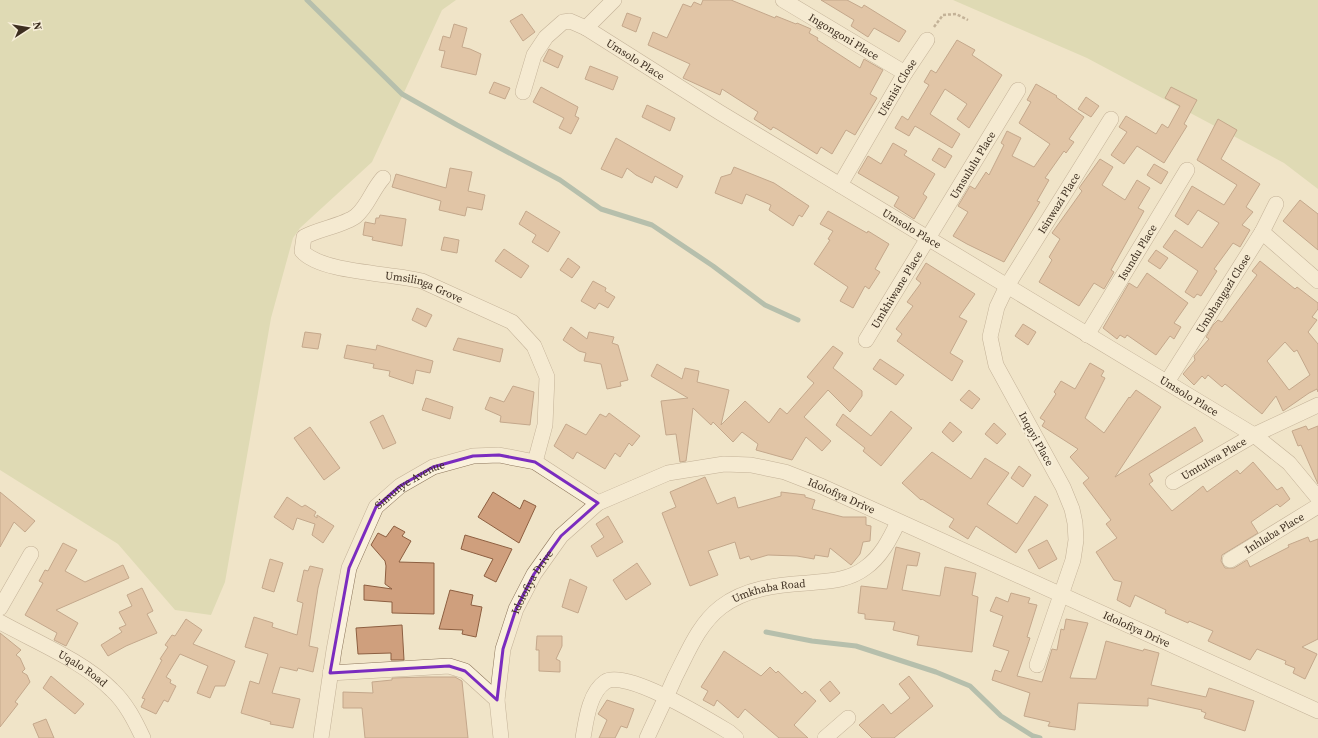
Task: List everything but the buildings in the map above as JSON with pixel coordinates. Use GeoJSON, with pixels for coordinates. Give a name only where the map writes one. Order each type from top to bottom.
{"type":"FeatureCollection","features":[{"type":"Feature","properties":{"kind":"street"},"geometry":{"type":"LineString","coordinates":[[586,28],[614,0]]}},
{"type":"Feature","properties":{"kind":"street","name":"Ingongoni Place"},"geometry":{"type":"LineString","coordinates":[[783,0],[905,73]]}},
{"type":"Feature","properties":{"kind":"street","name":"Umsolo Place"},"geometry":{"type":"LineString","coordinates":[[523,92],[534,55],[546,37],[563,22],[570,21],[586,28],[719,112],[1254,435],[1289,464],[1318,498]]}},
{"type":"Feature","properties":{"kind":"street","name":"Ufenisi Close"},"geometry":{"type":"LineString","coordinates":[[840,185],[905,73],[927,40]]}},
{"type":"Feature","properties":{"kind":"street","name":"Umsululu Place"},"geometry":{"type":"LineString","coordinates":[[926,238],[1018,90]]}},
{"type":"Feature","properties":{"kind":"street","name":"Isinwazi Place"},"geometry":{"type":"LineString","coordinates":[[1007,286],[1111,119]]}},
{"type":"Feature","properties":{"kind":"street","name":"Isundu Place"},"geometry":{"type":"LineString","coordinates":[[1087,335],[1187,170]]}},
{"type":"Feature","properties":{"kind":"street","name":"Umsilinga Grove"},"geometry":{"type":"LineString","coordinates":[[383,178],[374,188],[361,210],[354,217],[314,232],[304,238],[302,251],[307,257],[317,261],[359,271],[408,277],[422,281],[457,295],[512,322],[534,346],[547,377],[544,425],[535,462]]}},
{"type":"Feature","properties":{"kind":"street","name":"Umbhangazi Close"},"geometry":{"type":"LineString","coordinates":[[1167,382],[1262,232],[1276,204]]}},
{"type":"Feature","properties":{"kind":"street"},"geometry":{"type":"LineString","coordinates":[[1262,232],[1318,281]]}},
{"type":"Feature","properties":{"kind":"street","name":"Umkhiwane Place"},"geometry":{"type":"LineString","coordinates":[[866,340],[926,238]]}},
{"type":"Feature","properties":{"kind":"street","name":"Inqayi Place"},"geometry":{"type":"LineString","coordinates":[[1007,286],[997,307],[990,337],[996,365],[1063,488],[1072,509],[1075,523],[1076,540],[1073,560],[1037,665]]}},
{"type":"Feature","properties":{"kind":"street","name":"Umtulwa Place"},"geometry":{"type":"LineString","coordinates":[[1173,482],[1254,435],[1318,405]]}},
{"type":"Feature","properties":{"kind":"street","name":"Simunye Avenue"},"geometry":{"type":"LineString","coordinates":[[321,738],[330,673],[349,568],[376,507],[400,486],[434,467],[473,456],[499,454],[535,462],[598,503]]}},
{"type":"Feature","properties":{"kind":"street","name":"Idolofiya Drive"},"geometry":{"type":"LineString","coordinates":[[501,738],[497,700],[503,649],[516,609],[524,591],[538,568],[561,536],[598,503],[668,473],[724,464],[751,465],[785,472],[850,498],[898,522],[1318,712]]}},
{"type":"Feature","properties":{"kind":"street","name":"Inhlaba Place"},"geometry":{"type":"LineString","coordinates":[[1230,560],[1318,506]]}},
{"type":"Feature","properties":{"kind":"street","name":"Umkhaba Road"},"geometry":{"type":"LineString","coordinates":[[647,738],[696,635],[721,607],[739,596],[757,589],[787,584],[837,580],[856,574],[866,568],[879,556],[898,522]]}},
{"type":"Feature","properties":{"kind":"street"},"geometry":{"type":"LineString","coordinates":[[0,608],[31,554]]}},
{"type":"Feature","properties":{"kind":"street","name":"Uqalo Road"},"geometry":{"type":"LineString","coordinates":[[0,622],[79,665],[112,690],[131,715],[144,738]]}},
{"type":"Feature","properties":{"kind":"street"},"geometry":{"type":"LineString","coordinates":[[330,673],[449,666],[465,671],[497,700]]}},
{"type":"Feature","properties":{"kind":"street"},"geometry":{"type":"LineString","coordinates":[[583,738],[592,700],[600,686],[606,681],[614,678],[622,679],[666,697],[717,725],[736,738]]}},
{"type":"Feature","properties":{"kind":"street"},"geometry":{"type":"LineString","coordinates":[[825,738],[848,718]]}},
{"type":"Feature","properties":{"kind":"path"},"geometry":{"type":"LineString","coordinates":[[927,40],[943,15],[956,14],[968,20]]}},
{"type":"Feature","properties":{"kind":"highlighted area"},"geometry":{"type":"Polygon","coordinates":[[[499,455],[535,462],[598,503],[561,536],[534,574],[516,609],[503,649],[497,700],[465,671],[449,666],[330,673],[349,568],[376,507],[400,486],[433,467],[473,456],[499,455]]]}},
{"type":"Feature","properties":{"kind":"green space"},"geometry":{"type":"Polygon","coordinates":[[[0,0],[456,0],[442,10],[372,162],[300,228],[293,238],[271,318],[225,582],[211,615],[175,610],[118,544],[0,470],[0,0]]]}},
{"type":"Feature","properties":{"kind":"green space"},"geometry":{"type":"Polygon","coordinates":[[[953,0],[1318,0],[1318,189],[1284,163],[1087,58],[953,0]]]}},
{"type":"Feature","properties":{"kind":"waterway"},"geometry":{"type":"LineString","coordinates":[[307,0],[402,94],[560,180],[601,209],[652,225],[713,266],[765,305],[798,320]]}},
{"type":"Feature","properties":{"kind":"waterway"},"geometry":{"type":"LineString","coordinates":[[766,632],[812,641],[856,646],[936,672],[970,686],[1001,716],[1033,736],[1040,738]]}}]}
